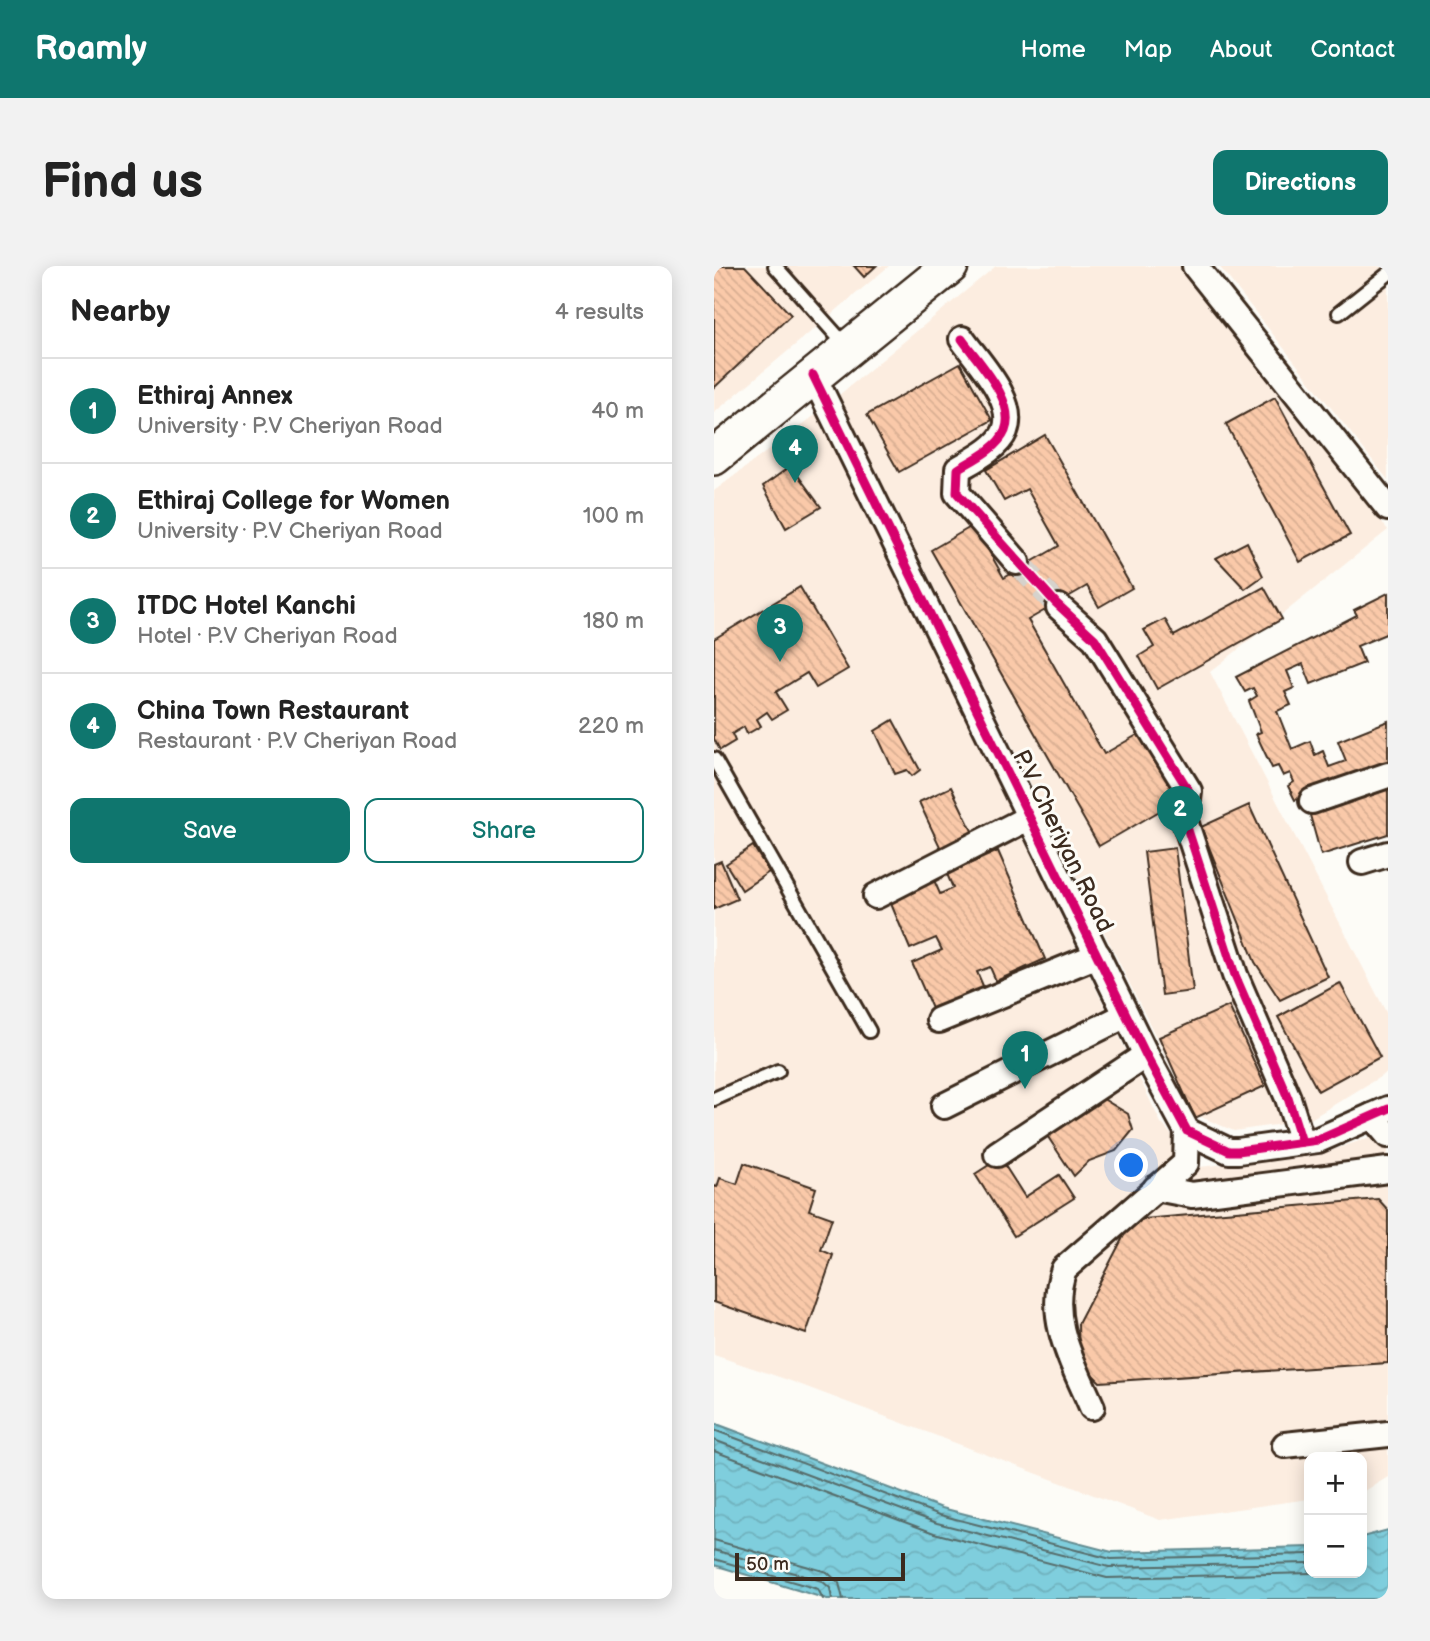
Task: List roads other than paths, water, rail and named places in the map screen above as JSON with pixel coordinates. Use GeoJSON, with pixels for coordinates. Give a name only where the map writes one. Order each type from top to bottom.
{"type":"FeatureCollection","features":[{"type":"Feature","properties":{"kind":"main road"},"geometry":{"type":"LineString","coordinates":[[714,457],[950,266]]}},
{"type":"Feature","properties":{"kind":"street"},"geometry":{"type":"LineString","coordinates":[[1195,266],[1388,508]]}},
{"type":"Feature","properties":{"kind":"street"},"geometry":{"type":"LineString","coordinates":[[962,339],[1002,397],[1007,417],[1004,432],[984,453],[958,469],[957,494],[1017,562]]}},
{"type":"Feature","properties":{"kind":"street","name":"P.V Cheriyan Road"},"geometry":{"type":"LineString","coordinates":[[813,375],[1126,1015],[1187,1130]]}},
{"type":"Feature","properties":{"kind":"street"},"geometry":{"type":"LineString","coordinates":[[1059,607],[1095,639],[1189,791],[1185,821],[1236,975],[1288,1098],[1302,1142]]}},
{"type":"Feature","properties":{"kind":"street"},"geometry":{"type":"LineString","coordinates":[[1312,801],[1388,775]]}},
{"type":"Feature","properties":{"kind":"street"},"geometry":{"type":"LineString","coordinates":[[876,896],[1030,817]]}},
{"type":"Feature","properties":{"kind":"street"},"geometry":{"type":"LineString","coordinates":[[1362,862],[1388,854]]}},
{"type":"Feature","properties":{"kind":"street"},"geometry":{"type":"LineString","coordinates":[[939,1020],[1098,955]]}},
{"type":"Feature","properties":{"kind":"street"},"geometry":{"type":"LineString","coordinates":[[944,1106],[1126,1015]]}},
{"type":"Feature","properties":{"kind":"street"},"geometry":{"type":"LineString","coordinates":[[998,1154],[1146,1055]]}},
{"type":"Feature","properties":{"kind":"street"},"geometry":{"type":"LineString","coordinates":[[1092,1407],[1061,1336],[1059,1284],[1064,1269],[1186,1163],[1187,1130],[1233,1151],[1318,1140],[1380,1113],[1388,1135]]}},
{"type":"Feature","properties":{"kind":"street"},"geometry":{"type":"LineString","coordinates":[[1156,1188],[1192,1195],[1388,1170]]}},
{"type":"Feature","properties":{"kind":"street"},"geometry":{"type":"LineString","coordinates":[[1285,1445],[1388,1434]]}},
{"type":"Feature","properties":{"kind":"lane"},"geometry":{"type":"LineString","coordinates":[[775,266],[848,348]]}},
{"type":"Feature","properties":{"kind":"lane"},"geometry":{"type":"LineString","coordinates":[[1339,313],[1388,274]]}},
{"type":"Feature","properties":{"kind":"lane"},"geometry":{"type":"LineString","coordinates":[[714,759],[869,1031]]}},
{"type":"Feature","properties":{"kind":"lane"},"geometry":{"type":"LineString","coordinates":[[714,1099],[778,1071]]}},
{"type":"Feature","properties":{"kind":"water"},"geometry":{"type":"Polygon","coordinates":[[[714,1423],[942,1508],[1112,1552],[1304,1547],[1304,1578],[1367,1578],[1367,1536],[1388,1530],[1388,1599],[827,1599],[714,1565],[714,1423]]]}},
{"type":"Feature","properties":{"kind":"tunnel"},"geometry":{"type":"LineString","coordinates":[[1017,562],[1059,607]]}},
{"type":"Feature","properties":{"kind":"place","name":"China Town Restaurant"},"geometry":{"type":"Point","coordinates":[795,483]}},
{"type":"Feature","properties":{"kind":"place","name":"ITDC Hotel Kanchi"},"geometry":{"type":"Point","coordinates":[780,662]}},
{"type":"Feature","properties":{"kind":"place","name":"Ethiraj College for Women"},"geometry":{"type":"Point","coordinates":[1180,844]}},
{"type":"Feature","properties":{"kind":"place","name":"Ethiraj Annex"},"geometry":{"type":"Point","coordinates":[1025,1089]}}]}
